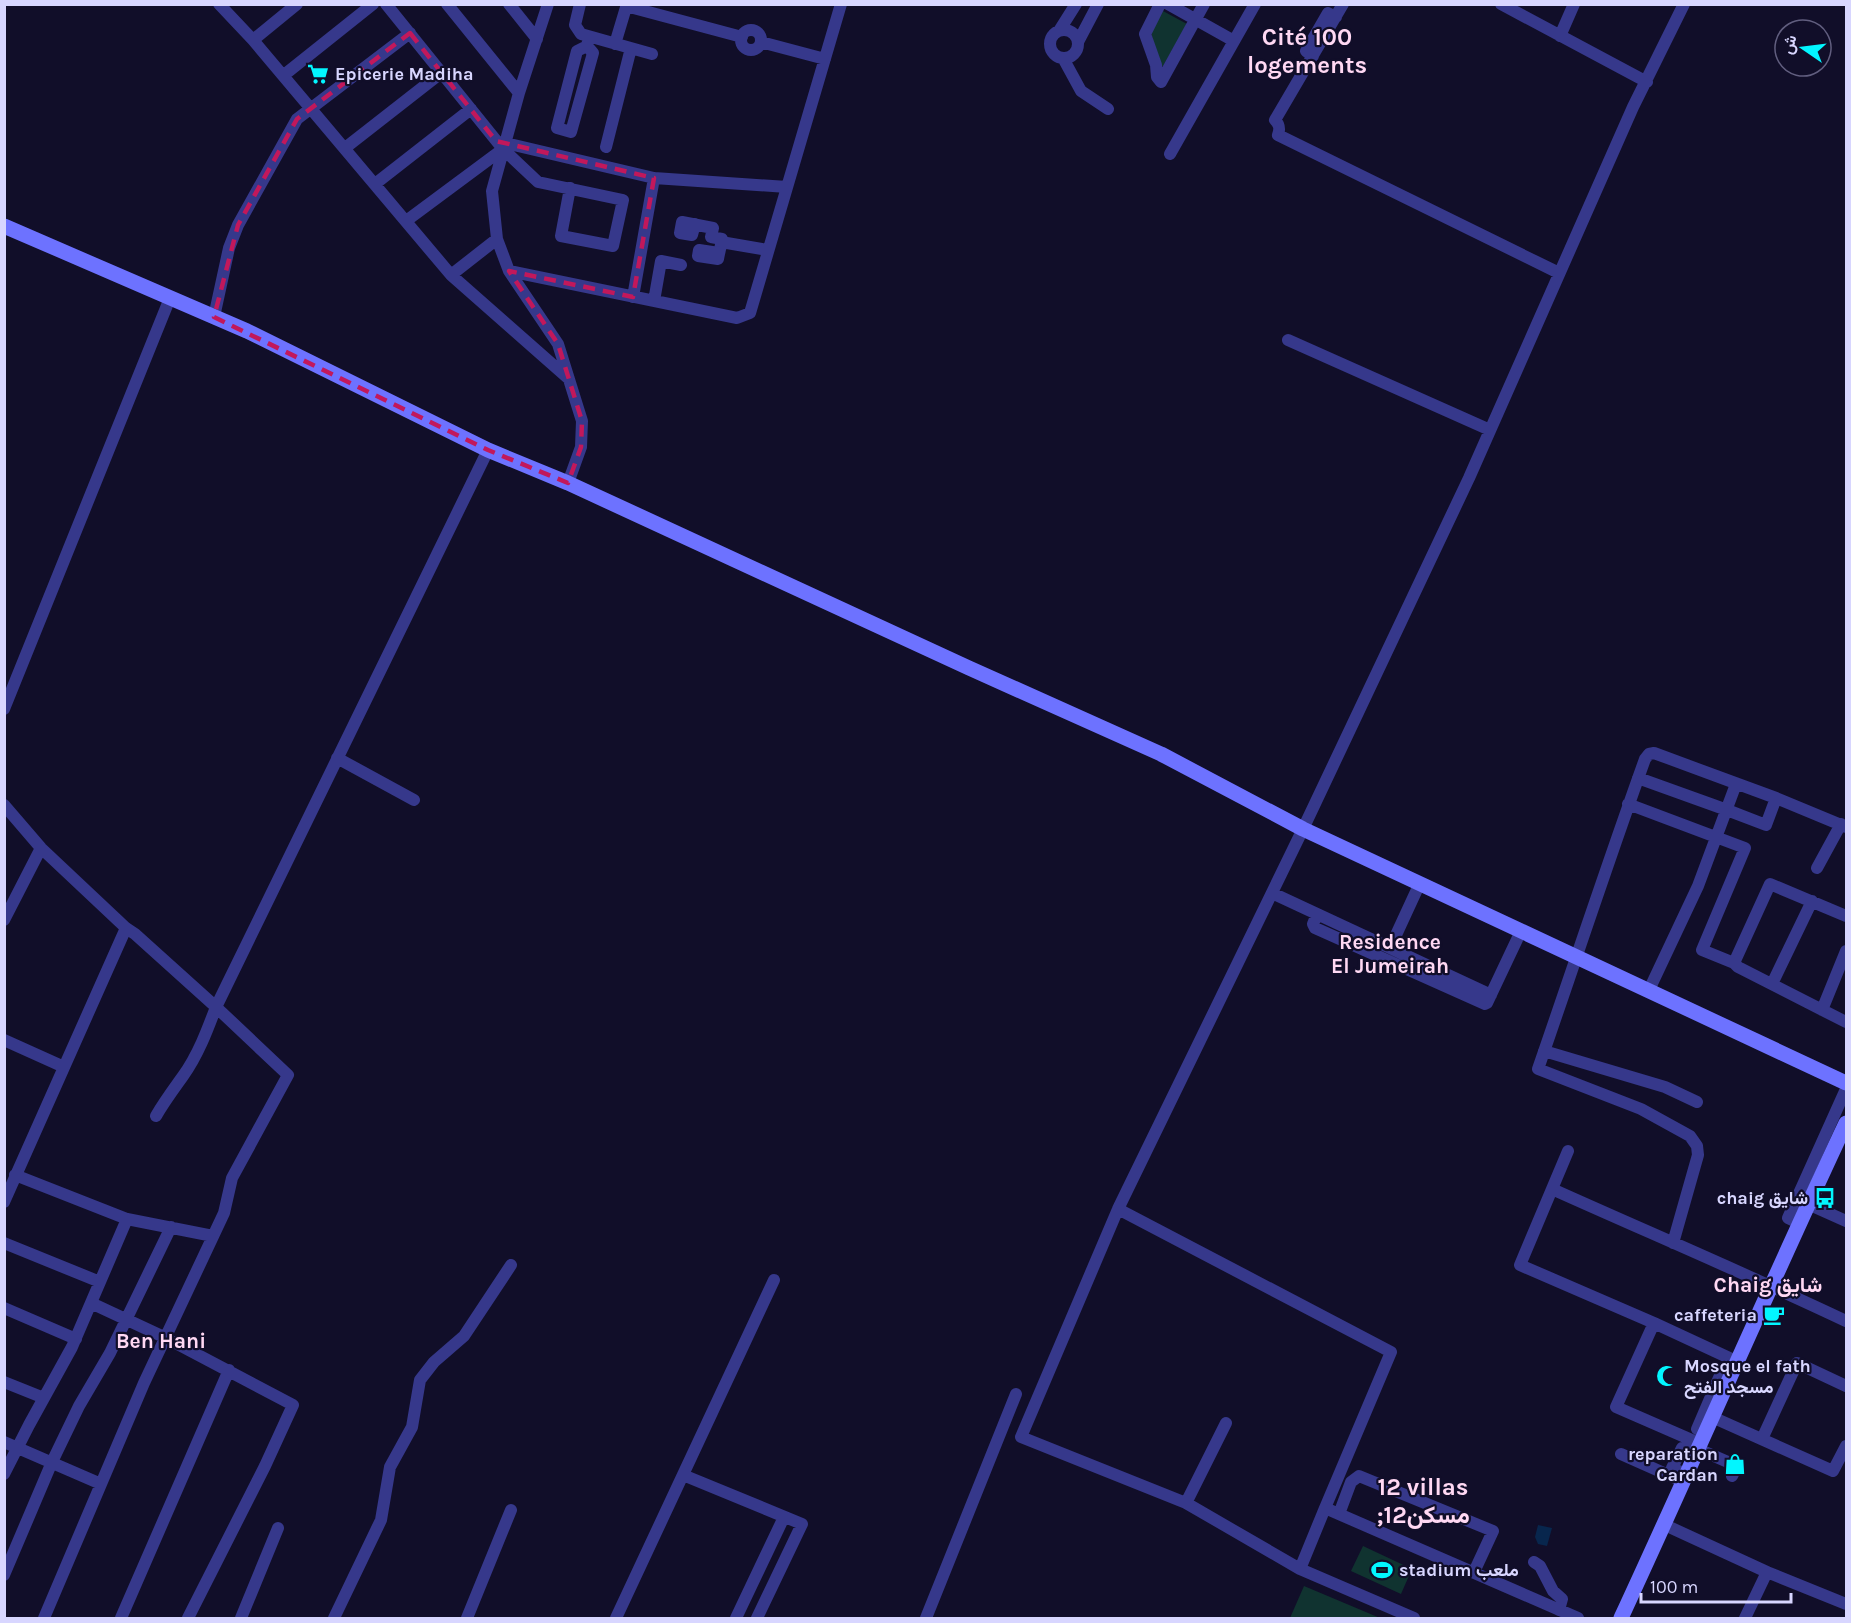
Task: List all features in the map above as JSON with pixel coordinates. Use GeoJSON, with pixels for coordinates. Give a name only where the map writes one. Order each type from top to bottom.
{"type":"FeatureCollection","features":[{"type":"Feature","properties":{"kind":"street"},"geometry":{"type":"LineString","coordinates":[[254,39],[297,4]]}},
{"type":"Feature","properties":{"kind":"street"},"geometry":{"type":"LineString","coordinates":[[284,75],[373,4]]}},
{"type":"Feature","properties":{"kind":"street"},"geometry":{"type":"LineString","coordinates":[[386,4],[471,109],[538,182],[570,188],[623,200],[613,246],[561,236],[570,188]]}},
{"type":"Feature","properties":{"kind":"street"},"geometry":{"type":"LineString","coordinates":[[447,4],[519,93]]}},
{"type":"Feature","properties":{"kind":"street"},"geometry":{"type":"LineString","coordinates":[[509,4],[537,39]]}},
{"type":"Feature","properties":{"kind":"street"},"geometry":{"type":"LineString","coordinates":[[548,4],[519,93],[492,191],[497,239],[509,271],[558,344],[582,421],[581,447],[568,483]]}},
{"type":"Feature","properties":{"kind":"street"},"geometry":{"type":"LineString","coordinates":[[580,4],[574,25],[588,41],[593,53],[571,132],[557,128],[577,51],[588,41],[615,44],[652,54]]}},
{"type":"Feature","properties":{"kind":"street"},"geometry":{"type":"LineString","coordinates":[[509,271],[737,318],[750,313],[841,4]]}},
{"type":"Feature","properties":{"kind":"street"},"geometry":{"type":"LineString","coordinates":[[1076,4],[1051,40],[1050,46],[1057,56],[1063,58],[1074,53],[1098,4]]}},
{"type":"Feature","properties":{"kind":"street"},"geometry":{"type":"LineString","coordinates":[[1160,4],[1145,34],[1156,65],[1157,77],[1161,82],[1204,4]]}},
{"type":"Feature","properties":{"kind":"street"},"geometry":{"type":"LineString","coordinates":[[1168,4],[1234,41]]}},
{"type":"Feature","properties":{"kind":"street"},"geometry":{"type":"LineString","coordinates":[[1170,154],[1255,4]]}},
{"type":"Feature","properties":{"kind":"street"},"geometry":{"type":"LineString","coordinates":[[1343,4],[1275,120],[1280,129],[1278,135],[1559,273]]}},
{"type":"Feature","properties":{"kind":"street"},"geometry":{"type":"LineString","coordinates":[[1501,4],[1562,31],[1647,82]]}},
{"type":"Feature","properties":{"kind":"street"},"geometry":{"type":"LineString","coordinates":[[1414,1618],[1300,1569],[1186,1503],[1021,1437],[1118,1209],[1303,829],[1464,488],[1633,107],[1684,4]]}},
{"type":"Feature","properties":{"kind":"street"},"geometry":{"type":"LineString","coordinates":[[221,5],[254,39],[451,274],[569,379]]}},
{"type":"Feature","properties":{"kind":"street"},"geometry":{"type":"LineString","coordinates":[[615,44],[626,5],[742,37],[747,30],[756,31],[761,42],[825,59]]}},
{"type":"Feature","properties":{"kind":"street"},"geometry":{"type":"LineString","coordinates":[[1562,31],[1570,30],[1578,13],[1572,7]]}},
{"type":"Feature","properties":{"kind":"street"},"geometry":{"type":"LineString","coordinates":[[1059,31],[1071,32],[1078,42]]}},
{"type":"Feature","properties":{"kind":"street"},"geometry":{"type":"LineString","coordinates":[[214,317],[229,248],[238,225],[297,119],[410,33]]}},
{"type":"Feature","properties":{"kind":"street"},"geometry":{"type":"LineString","coordinates":[[606,147],[631,48]]}},
{"type":"Feature","properties":{"kind":"street"},"geometry":{"type":"LineString","coordinates":[[1063,58],[1081,91],[1108,109]]}},
{"type":"Feature","properties":{"kind":"street"},"geometry":{"type":"LineString","coordinates":[[345,148],[441,73]]}},
{"type":"Feature","properties":{"kind":"street"},"geometry":{"type":"LineString","coordinates":[[375,184],[471,109]]}},
{"type":"Feature","properties":{"kind":"street"},"geometry":{"type":"LineString","coordinates":[[406,221],[504,146],[654,178],[787,187]]}},
{"type":"Feature","properties":{"kind":"street"},"geometry":{"type":"LineString","coordinates":[[633,297],[654,178]]}},
{"type":"Feature","properties":{"kind":"street"},"geometry":{"type":"LineString","coordinates":[[695,224],[713,228],[711,237],[722,239],[720,248],[768,250]]}},
{"type":"Feature","properties":{"kind":"street"},"geometry":{"type":"LineString","coordinates":[[4,226],[246,331],[488,450],[568,483],[1161,754],[1303,829],[1846,1083]]}},
{"type":"Feature","properties":{"kind":"street"},"geometry":{"type":"LineString","coordinates":[[451,274],[497,239]]}},
{"type":"Feature","properties":{"kind":"street"},"geometry":{"type":"LineString","coordinates":[[654,301],[661,261],[681,265]]}},
{"type":"Feature","properties":{"kind":"street"},"geometry":{"type":"LineString","coordinates":[[4,709],[170,298]]}},
{"type":"Feature","properties":{"kind":"street"},"geometry":{"type":"LineString","coordinates":[[1288,340],[1490,430]]}},
{"type":"Feature","properties":{"kind":"street"},"geometry":{"type":"LineString","coordinates":[[156,1116],[166,1097],[183,1076],[203,1043],[216,1007],[488,450]]}},
{"type":"Feature","properties":{"kind":"street"},"geometry":{"type":"LineString","coordinates":[[1673,1243],[1698,1155],[1698,1146],[1690,1136],[1641,1109],[1538,1069],[1645,759],[1649,754],[1654,753],[1844,826],[1817,868]]}},
{"type":"Feature","properties":{"kind":"street"},"geometry":{"type":"LineString","coordinates":[[337,758],[414,800]]}},
{"type":"Feature","properties":{"kind":"street"},"geometry":{"type":"LineString","coordinates":[[1638,778],[1766,825],[1776,798]]}},
{"type":"Feature","properties":{"kind":"street"},"geometry":{"type":"LineString","coordinates":[[1649,990],[1687,912],[1718,837],[1736,784]]}},
{"type":"Feature","properties":{"kind":"street"},"geometry":{"type":"LineString","coordinates":[[1628,804],[1745,848],[1702,950],[1734,963],[1846,1022]]}},
{"type":"Feature","properties":{"kind":"street"},"geometry":{"type":"LineString","coordinates":[[4,805],[40,848],[216,1007],[288,1076],[232,1178],[224,1213],[101,1484],[44,1618]]}},
{"type":"Feature","properties":{"kind":"street"},"geometry":{"type":"LineString","coordinates":[[4,920],[40,848]]}},
{"type":"Feature","properties":{"kind":"street"},"geometry":{"type":"LineString","coordinates":[[1390,948],[1420,883]]}},
{"type":"Feature","properties":{"kind":"street"},"geometry":{"type":"LineString","coordinates":[[1734,963],[1770,884],[1846,916]]}},
{"type":"Feature","properties":{"kind":"street"},"geometry":{"type":"LineString","coordinates":[[1272,893],[1491,995]]}},
{"type":"Feature","properties":{"kind":"street"},"geometry":{"type":"LineString","coordinates":[[1772,984],[1812,901]]}},
{"type":"Feature","properties":{"kind":"street"},"geometry":{"type":"LineString","coordinates":[[1317,914],[1313,924],[1315,928],[1484,1004],[1487,1003],[1521,931]]}},
{"type":"Feature","properties":{"kind":"street"},"geometry":{"type":"LineString","coordinates":[[4,1202],[126,928]]}},
{"type":"Feature","properties":{"kind":"street"},"geometry":{"type":"LineString","coordinates":[[1822,1010],[1846,951]]}},
{"type":"Feature","properties":{"kind":"street"},"geometry":{"type":"LineString","coordinates":[[4,1040],[64,1067]]}},
{"type":"Feature","properties":{"kind":"street"},"geometry":{"type":"LineString","coordinates":[[1544,1051],[1665,1086],[1697,1102]]}},
{"type":"Feature","properties":{"kind":"street"},"geometry":{"type":"LineString","coordinates":[[1799,1223],[1788,1218],[1846,1089]]}},
{"type":"Feature","properties":{"kind":"street"},"geometry":{"type":"LineString","coordinates":[[1621,1618],[1846,1123]]}},
{"type":"Feature","properties":{"kind":"street"},"geometry":{"type":"LineString","coordinates":[[1568,1152],[1520,1265],[1738,1362]]}},
{"type":"Feature","properties":{"kind":"street"},"geometry":{"type":"LineString","coordinates":[[15,1175],[128,1219],[213,1236]]}},
{"type":"Feature","properties":{"kind":"street"},"geometry":{"type":"LineString","coordinates":[[1552,1189],[1771,1285],[1846,1322]]}},
{"type":"Feature","properties":{"kind":"street"},"geometry":{"type":"LineString","coordinates":[[1808,1204],[1846,1221]]}},
{"type":"Feature","properties":{"kind":"street"},"geometry":{"type":"LineString","coordinates":[[1118,1209],[1391,1352],[1300,1569]]}},
{"type":"Feature","properties":{"kind":"street"},"geometry":{"type":"LineString","coordinates":[[4,1474],[76,1339],[128,1219]]}},
{"type":"Feature","properties":{"kind":"street"},"geometry":{"type":"LineString","coordinates":[[4,1575],[52,1462],[79,1406],[111,1353],[171,1227]]}},
{"type":"Feature","properties":{"kind":"street"},"geometry":{"type":"LineString","coordinates":[[4,1243],[100,1282]]}},
{"type":"Feature","properties":{"kind":"street"},"geometry":{"type":"LineString","coordinates":[[333,1618],[381,1520],[390,1467],[412,1427],[420,1380],[434,1362],[465,1336],[511,1265]]}},
{"type":"Feature","properties":{"kind":"street"},"geometry":{"type":"LineString","coordinates":[[616,1618],[774,1280]]}},
{"type":"Feature","properties":{"kind":"street"},"geometry":{"type":"LineString","coordinates":[[91,1303],[166,1338],[293,1405],[266,1466],[188,1618]]}},
{"type":"Feature","properties":{"kind":"street"},"geometry":{"type":"LineString","coordinates":[[4,1308],[76,1339]]}},
{"type":"Feature","properties":{"kind":"street"},"geometry":{"type":"LineString","coordinates":[[1654,1323],[1617,1407],[1700,1445],[1737,1466],[1732,1476]]}},
{"type":"Feature","properties":{"kind":"street"},"geometry":{"type":"LineString","coordinates":[[1762,1439],[1797,1363],[1846,1386]]}},
{"type":"Feature","properties":{"kind":"street"},"geometry":{"type":"LineString","coordinates":[[121,1618],[229,1370]]}},
{"type":"Feature","properties":{"kind":"street"},"geometry":{"type":"LineString","coordinates":[[1700,1445],[1697,1429],[1721,1373],[1731,1377]]}},
{"type":"Feature","properties":{"kind":"street"},"geometry":{"type":"LineString","coordinates":[[4,1382],[44,1398]]}},
{"type":"Feature","properties":{"kind":"street"},"geometry":{"type":"LineString","coordinates":[[926,1618],[1016,1394]]}},
{"type":"Feature","properties":{"kind":"street"},"geometry":{"type":"LineString","coordinates":[[1712,1418],[1833,1471],[1846,1446]]}},
{"type":"Feature","properties":{"kind":"street"},"geometry":{"type":"LineString","coordinates":[[1186,1503],[1226,1423]]}},
{"type":"Feature","properties":{"kind":"street"},"geometry":{"type":"LineString","coordinates":[[4,1442],[101,1484]]}},
{"type":"Feature","properties":{"kind":"street"},"geometry":{"type":"LineString","coordinates":[[1621,1454],[1685,1478]]}},
{"type":"Feature","properties":{"kind":"street"},"geometry":{"type":"LineString","coordinates":[[683,1475],[802,1524],[757,1618]]}},
{"type":"Feature","properties":{"kind":"street"},"geometry":{"type":"LineString","coordinates":[[1339,1514],[1351,1482],[1359,1476],[1493,1531],[1474,1572]]}},
{"type":"Feature","properties":{"kind":"street"},"geometry":{"type":"LineString","coordinates":[[1325,1508],[1578,1618]]}},
{"type":"Feature","properties":{"kind":"street"},"geometry":{"type":"LineString","coordinates":[[467,1618],[511,1510]]}},
{"type":"Feature","properties":{"kind":"street"},"geometry":{"type":"LineString","coordinates":[[736,1618],[784,1517]]}},
{"type":"Feature","properties":{"kind":"street"},"geometry":{"type":"LineString","coordinates":[[1665,1525],[1767,1572],[1846,1604]]}},
{"type":"Feature","properties":{"kind":"street"},"geometry":{"type":"LineString","coordinates":[[241,1618],[278,1528]]}},
{"type":"Feature","properties":{"kind":"street"},"geometry":{"type":"LineString","coordinates":[[1534,1562],[1540,1566],[1548,1585],[1562,1599],[1559,1611]]}},
{"type":"Feature","properties":{"kind":"street"},"geometry":{"type":"LineString","coordinates":[[1745,1618],[1767,1572]]}},
{"type":"Feature","properties":{"kind":"highlighted area"},"geometry":{"type":"Polygon","coordinates":[[[410,33],[496,141],[654,178],[633,297],[509,271],[558,344],[582,421],[581,447],[568,483],[488,450],[214,317],[238,225],[297,119],[410,33]]]}},
{"type":"Feature","properties":{"kind":"green space"},"geometry":{"type":"Polygon","coordinates":[[[1163,11],[1187,24],[1163,66],[1160,66],[1151,33],[1163,11]]]}},
{"type":"Feature","properties":{"kind":"green space","name":"stadium ملعب"},"geometry":{"type":"Polygon","coordinates":[[[1363,1546],[1412,1569],[1401,1594],[1351,1571],[1363,1546]]]}},
{"type":"Feature","properties":{"kind":"green space"},"geometry":{"type":"Polygon","coordinates":[[[1304,1586],[1380,1618],[1290,1618],[1304,1586]]]}},
{"type":"Feature","properties":{"kind":"water"},"geometry":{"type":"Polygon","coordinates":[[[1538,1525],[1552,1528],[1547,1546],[1538,1544],[1535,1537],[1538,1525]]]}},
{"type":"Feature","properties":{"kind":"place","name":"Epicerie Madiha"},"geometry":{"type":"Point","coordinates":[318,74]}},
{"type":"Feature","properties":{"kind":"place","name":"chaig شايق"},"geometry":{"type":"Point","coordinates":[1825,1198]}},
{"type":"Feature","properties":{"kind":"place","name":"caffeteria"},"geometry":{"type":"Point","coordinates":[1774,1315]}},
{"type":"Feature","properties":{"kind":"place","name":"Mosque el fath مسجد الفتح"},"geometry":{"type":"Point","coordinates":[1667,1376]}},
{"type":"Feature","properties":{"kind":"place","name":"reparation Cardan"},"geometry":{"type":"Point","coordinates":[1735,1464]}},
{"type":"Feature","properties":{"kind":"place","name":"stadium ملعب"},"geometry":{"type":"Point","coordinates":[1382,1570]}},
{"type":"Feature","properties":{"kind":"district","name":"Cité 100 logements"},"geometry":{"type":"Point","coordinates":[1307,51]}},
{"type":"Feature","properties":{"kind":"district","name":"Residence El Jumeirah"},"geometry":{"type":"Point","coordinates":[1390,954]}},
{"type":"Feature","properties":{"kind":"district","name":"Chaig شايق"},"geometry":{"type":"Point","coordinates":[1768,1285]}},
{"type":"Feature","properties":{"kind":"district","name":"Ben Hani"},"geometry":{"type":"Point","coordinates":[161,1341]}},
{"type":"Feature","properties":{"kind":"district","name":"12 villas ;12مسكن"},"geometry":{"type":"Point","coordinates":[1423,1501]}}]}
